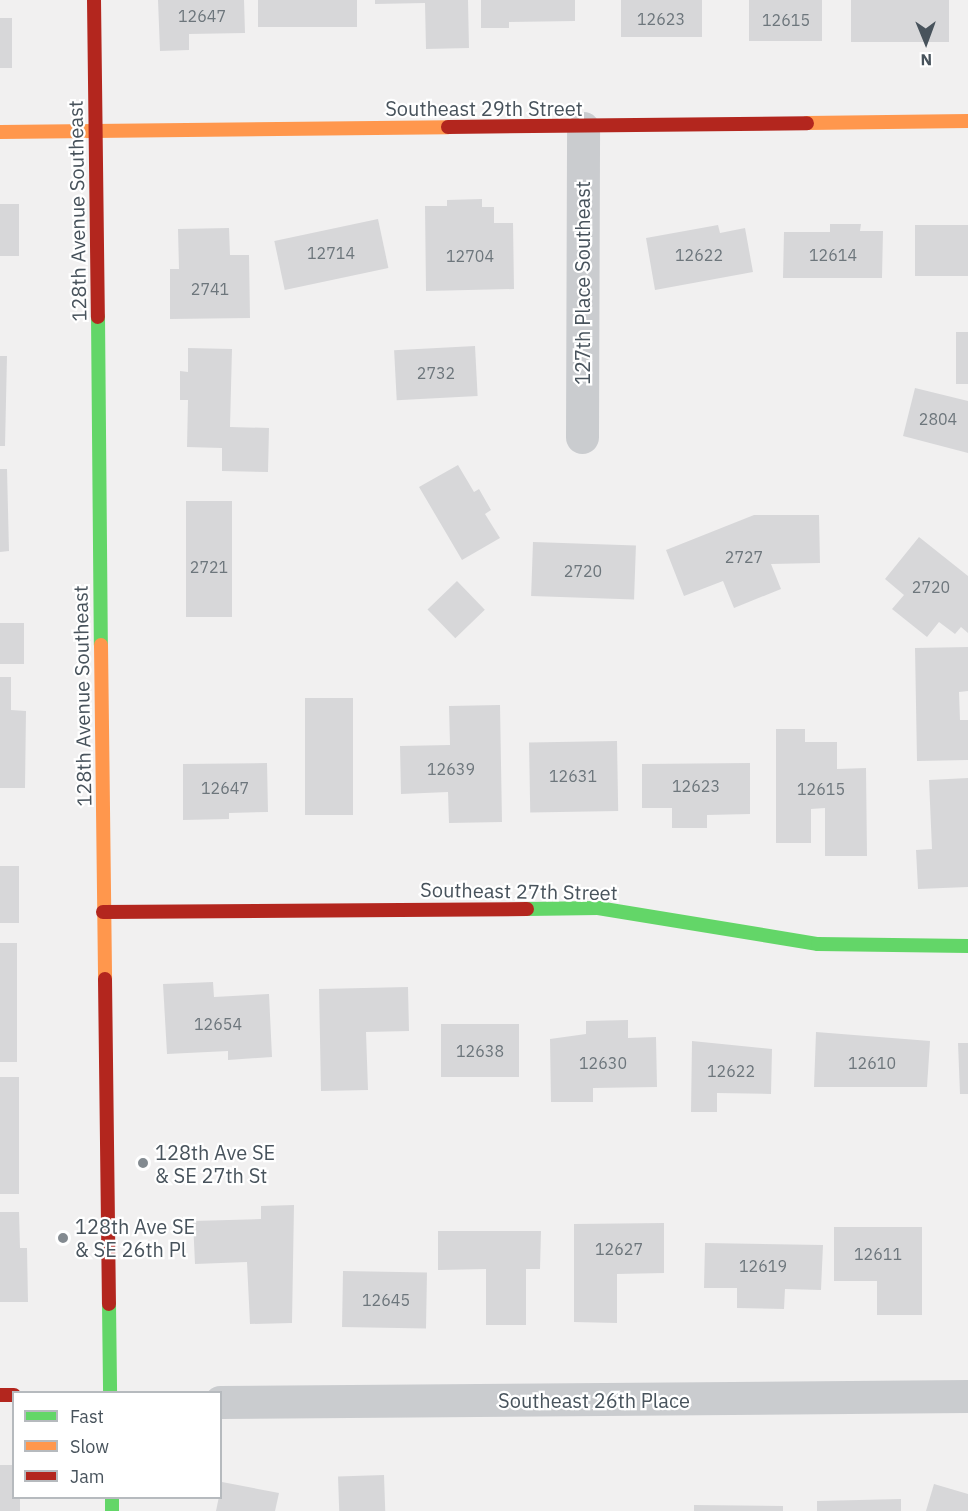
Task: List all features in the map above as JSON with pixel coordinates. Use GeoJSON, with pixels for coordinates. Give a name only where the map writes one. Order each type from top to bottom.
{"type":"FeatureCollection","features":[{"type":"Feature","properties":{"kind":"street","name":"128th Avenue Southeast"},"geometry":{"type":"LineString","coordinates":[[94,0],[110,1391]]}},
{"type":"Feature","properties":{"kind":"street","name":"Southeast 29th Street"},"geometry":{"type":"LineString","coordinates":[[0,132],[95,129],[583,128],[968,121]]}},
{"type":"Feature","properties":{"kind":"street","name":"127th Place Southeast"},"geometry":{"type":"LineString","coordinates":[[582,437],[583,128]]}},
{"type":"Feature","properties":{"kind":"street","name":"Southeast 27th Street"},"geometry":{"type":"LineString","coordinates":[[103,912],[598,908],[818,944],[968,946]]}},
{"type":"Feature","properties":{"kind":"street","name":"Southeast 26th Place"},"geometry":{"type":"LineString","coordinates":[[222,1402],[968,1396]]}},
{"type":"Feature","properties":{"kind":"building"},"geometry":{"type":"Polygon","coordinates":[[[158,0],[244,0],[245,33],[189,34],[189,50],[160,51],[158,0]]]}},
{"type":"Feature","properties":{"kind":"building"},"geometry":{"type":"Polygon","coordinates":[[[258,0],[357,0],[357,27],[258,27],[258,0]]]}},
{"type":"Feature","properties":{"kind":"building"},"geometry":{"type":"Polygon","coordinates":[[[375,0],[468,0],[469,48],[426,49],[425,3],[375,4],[375,0]]]}},
{"type":"Feature","properties":{"kind":"building"},"geometry":{"type":"Polygon","coordinates":[[[481,0],[575,0],[575,21],[509,22],[509,28],[481,28],[481,0]]]}},
{"type":"Feature","properties":{"kind":"building"},"geometry":{"type":"Polygon","coordinates":[[[621,0],[702,0],[702,37],[621,37],[621,0]]]}},
{"type":"Feature","properties":{"kind":"building"},"geometry":{"type":"Polygon","coordinates":[[[749,0],[822,0],[822,41],[749,41],[749,0]]]}},
{"type":"Feature","properties":{"kind":"building"},"geometry":{"type":"Polygon","coordinates":[[[851,0],[949,0],[949,42],[851,42],[851,0]]]}},
{"type":"Feature","properties":{"kind":"building"},"geometry":{"type":"Polygon","coordinates":[[[0,18],[12,18],[12,68],[0,68],[0,18]]]}},
{"type":"Feature","properties":{"kind":"building"},"geometry":{"type":"Polygon","coordinates":[[[482,199],[482,207],[494,207],[494,223],[513,223],[514,289],[426,291],[425,206],[447,206],[447,200],[482,199]]]}},
{"type":"Feature","properties":{"kind":"building"},"geometry":{"type":"Polygon","coordinates":[[[0,204],[19,204],[19,256],[0,256],[0,204]]]}},
{"type":"Feature","properties":{"kind":"building"},"geometry":{"type":"Polygon","coordinates":[[[378,219],[388,268],[285,290],[274,241],[378,219]]]}},
{"type":"Feature","properties":{"kind":"building"},"geometry":{"type":"Polygon","coordinates":[[[830,224],[861,224],[860,231],[883,231],[882,278],[783,278],[784,232],[830,232],[830,224]]]}},
{"type":"Feature","properties":{"kind":"building"},"geometry":{"type":"Polygon","coordinates":[[[718,225],[720,233],[745,228],[753,272],[655,290],[646,238],[718,225]]]}},
{"type":"Feature","properties":{"kind":"building"},"geometry":{"type":"Polygon","coordinates":[[[915,225],[968,225],[968,276],[915,276],[915,225]]]}},
{"type":"Feature","properties":{"kind":"building"},"geometry":{"type":"Polygon","coordinates":[[[229,228],[230,255],[249,255],[250,318],[170,319],[170,269],[179,269],[178,229],[229,228]]]}},
{"type":"Feature","properties":{"kind":"building"},"geometry":{"type":"Polygon","coordinates":[[[956,332],[968,332],[968,384],[956,384],[956,332]]]}},
{"type":"Feature","properties":{"kind":"building"},"geometry":{"type":"Polygon","coordinates":[[[475,346],[478,396],[397,400],[394,350],[475,346]]]}},
{"type":"Feature","properties":{"kind":"building"},"geometry":{"type":"Polygon","coordinates":[[[188,348],[232,349],[230,427],[269,428],[268,472],[222,471],[222,448],[187,447],[188,400],[180,400],[180,371],[188,372],[188,348]]]}},
{"type":"Feature","properties":{"kind":"building"},"geometry":{"type":"Polygon","coordinates":[[[0,356],[7,356],[5,446],[0,446],[0,356]]]}},
{"type":"Feature","properties":{"kind":"building"},"geometry":{"type":"Polygon","coordinates":[[[915,388],[968,401],[968,453],[903,436],[915,388]]]}},
{"type":"Feature","properties":{"kind":"building"},"geometry":{"type":"Polygon","coordinates":[[[458,465],[474,492],[479,489],[491,510],[485,514],[500,538],[462,560],[419,487],[458,465]]]}},
{"type":"Feature","properties":{"kind":"building"},"geometry":{"type":"Polygon","coordinates":[[[0,469],[7,469],[9,551],[0,552],[0,469]]]}},
{"type":"Feature","properties":{"kind":"building"},"geometry":{"type":"Polygon","coordinates":[[[186,501],[232,501],[232,617],[186,617],[186,501]]]}},
{"type":"Feature","properties":{"kind":"building"},"geometry":{"type":"Polygon","coordinates":[[[754,515],[819,515],[820,563],[771,564],[781,589],[734,608],[723,581],[684,596],[666,550],[754,515]]]}},
{"type":"Feature","properties":{"kind":"building"},"geometry":{"type":"Polygon","coordinates":[[[919,537],[968,576],[968,633],[961,627],[955,634],[939,622],[927,637],[892,609],[904,595],[885,579],[919,537]]]}},
{"type":"Feature","properties":{"kind":"building"},"geometry":{"type":"Polygon","coordinates":[[[533,542],[636,546],[634,600],[531,596],[533,542]]]}},
{"type":"Feature","properties":{"kind":"building"},"geometry":{"type":"Polygon","coordinates":[[[457,581],[485,610],[455,638],[428,609],[457,581]]]}},
{"type":"Feature","properties":{"kind":"building"},"geometry":{"type":"Polygon","coordinates":[[[0,623],[24,623],[24,664],[0,664],[0,623]]]}},
{"type":"Feature","properties":{"kind":"building"},"geometry":{"type":"Polygon","coordinates":[[[968,647],[968,691],[959,692],[960,720],[968,720],[968,760],[917,761],[915,648],[968,647]]]}},
{"type":"Feature","properties":{"kind":"building"},"geometry":{"type":"Polygon","coordinates":[[[0,677],[11,677],[11,710],[26,711],[25,788],[0,788],[0,677]]]}},
{"type":"Feature","properties":{"kind":"building"},"geometry":{"type":"Polygon","coordinates":[[[305,698],[353,698],[353,815],[305,815],[305,698]]]}},
{"type":"Feature","properties":{"kind":"building"},"geometry":{"type":"Polygon","coordinates":[[[500,705],[502,822],[449,823],[448,792],[401,794],[400,746],[450,745],[449,706],[500,705]]]}},
{"type":"Feature","properties":{"kind":"building"},"geometry":{"type":"Polygon","coordinates":[[[776,729],[805,729],[805,742],[837,742],[837,769],[866,768],[867,856],[825,856],[825,808],[811,809],[811,843],[776,843],[776,729]]]}},
{"type":"Feature","properties":{"kind":"building"},"geometry":{"type":"Polygon","coordinates":[[[617,741],[618,811],[530,813],[529,743],[617,741]]]}},
{"type":"Feature","properties":{"kind":"building"},"geometry":{"type":"Polygon","coordinates":[[[267,763],[268,812],[229,813],[229,819],[183,820],[183,764],[267,763]]]}},
{"type":"Feature","properties":{"kind":"building"},"geometry":{"type":"Polygon","coordinates":[[[750,763],[750,814],[707,815],[707,828],[672,828],[672,808],[642,808],[642,764],[750,763]]]}},
{"type":"Feature","properties":{"kind":"building"},"geometry":{"type":"Polygon","coordinates":[[[968,778],[968,887],[918,889],[916,850],[932,849],[929,780],[968,778]]]}},
{"type":"Feature","properties":{"kind":"building"},"geometry":{"type":"Polygon","coordinates":[[[0,866],[19,866],[19,923],[0,923],[0,866]]]}},
{"type":"Feature","properties":{"kind":"building"},"geometry":{"type":"Polygon","coordinates":[[[0,943],[17,943],[17,1062],[0,1062],[0,943]]]}},
{"type":"Feature","properties":{"kind":"building"},"geometry":{"type":"Polygon","coordinates":[[[213,982],[214,997],[269,994],[272,1057],[228,1060],[228,1051],[167,1054],[163,984],[213,982]]]}},
{"type":"Feature","properties":{"kind":"building"},"geometry":{"type":"Polygon","coordinates":[[[408,987],[409,1031],[366,1032],[368,1090],[321,1091],[319,989],[408,987]]]}},
{"type":"Feature","properties":{"kind":"building"},"geometry":{"type":"Polygon","coordinates":[[[628,1020],[628,1038],[656,1037],[657,1087],[593,1088],[593,1102],[551,1102],[550,1039],[586,1034],[586,1021],[628,1020]]]}},
{"type":"Feature","properties":{"kind":"building"},"geometry":{"type":"Polygon","coordinates":[[[441,1024],[519,1024],[519,1077],[441,1077],[441,1024]]]}},
{"type":"Feature","properties":{"kind":"building"},"geometry":{"type":"Polygon","coordinates":[[[816,1032],[930,1041],[927,1087],[814,1087],[816,1032]]]}},
{"type":"Feature","properties":{"kind":"building"},"geometry":{"type":"Polygon","coordinates":[[[692,1041],[772,1049],[771,1094],[717,1093],[717,1112],[691,1112],[692,1041]]]}},
{"type":"Feature","properties":{"kind":"building"},"geometry":{"type":"Polygon","coordinates":[[[958,1043],[968,1043],[968,1094],[960,1094],[958,1043]]]}},
{"type":"Feature","properties":{"kind":"building"},"geometry":{"type":"Polygon","coordinates":[[[0,1077],[19,1077],[19,1194],[0,1194],[0,1077]]]}},
{"type":"Feature","properties":{"kind":"building"},"geometry":{"type":"Polygon","coordinates":[[[294,1205],[292,1323],[250,1324],[247,1262],[195,1264],[193,1221],[261,1219],[261,1206],[294,1205]]]}},
{"type":"Feature","properties":{"kind":"building"},"geometry":{"type":"Polygon","coordinates":[[[0,1212],[19,1212],[20,1248],[27,1248],[28,1302],[0,1302],[0,1212]]]}},
{"type":"Feature","properties":{"kind":"building"},"geometry":{"type":"Polygon","coordinates":[[[664,1223],[664,1273],[617,1274],[617,1323],[574,1322],[574,1224],[664,1223]]]}},
{"type":"Feature","properties":{"kind":"building"},"geometry":{"type":"Polygon","coordinates":[[[834,1227],[922,1227],[922,1315],[877,1315],[877,1281],[834,1281],[834,1227]]]}},
{"type":"Feature","properties":{"kind":"building"},"geometry":{"type":"Polygon","coordinates":[[[438,1231],[541,1231],[540,1269],[526,1269],[526,1325],[486,1325],[486,1269],[438,1270],[438,1231]]]}},
{"type":"Feature","properties":{"kind":"building"},"geometry":{"type":"Polygon","coordinates":[[[705,1243],[823,1245],[821,1290],[785,1289],[784,1309],[737,1308],[737,1288],[704,1288],[705,1243]]]}},
{"type":"Feature","properties":{"kind":"building"},"geometry":{"type":"Polygon","coordinates":[[[343,1271],[427,1272],[426,1328],[342,1327],[343,1271]]]}},
{"type":"Feature","properties":{"kind":"building"},"geometry":{"type":"Polygon","coordinates":[[[0,1465],[12,1465],[12,1499],[20,1499],[20,1511],[0,1511],[0,1465]]]}},
{"type":"Feature","properties":{"kind":"building"},"geometry":{"type":"Polygon","coordinates":[[[384,1475],[385,1511],[339,1511],[338,1477],[384,1475]]]}},
{"type":"Feature","properties":{"kind":"building"},"geometry":{"type":"Polygon","coordinates":[[[222,1482],[279,1493],[275,1511],[216,1511],[218,1499],[222,1499],[222,1482]]]}},
{"type":"Feature","properties":{"kind":"building"},"geometry":{"type":"Polygon","coordinates":[[[934,1484],[968,1494],[968,1511],[926,1511],[934,1484]]]}},
{"type":"Feature","properties":{"kind":"building"},"geometry":{"type":"Polygon","coordinates":[[[901,1499],[901,1511],[817,1511],[817,1501],[901,1499]]]}},
{"type":"Feature","properties":{"kind":"building"},"geometry":{"type":"Polygon","coordinates":[[[694,1505],[783,1506],[783,1511],[694,1511],[694,1505]]]}},
{"type":"Feature","properties":{"kind":"traffic: fast"},"geometry":{"type":"LineString","coordinates":[[98,317],[101,645]]}},
{"type":"Feature","properties":{"kind":"traffic: fast"},"geometry":{"type":"LineString","coordinates":[[527,909],[598,908],[818,944],[968,946]]}},
{"type":"Feature","properties":{"kind":"traffic: fast"},"geometry":{"type":"LineString","coordinates":[[109,1304],[110,1391]]}},
{"type":"Feature","properties":{"kind":"traffic: fast"},"geometry":{"type":"LineString","coordinates":[[112,1499],[112,1511]]}},
{"type":"Feature","properties":{"kind":"traffic: slow"},"geometry":{"type":"LineString","coordinates":[[807,123],[968,121]]}},
{"type":"Feature","properties":{"kind":"traffic: slow"},"geometry":{"type":"LineString","coordinates":[[0,132],[448,127]]}},
{"type":"Feature","properties":{"kind":"traffic: slow"},"geometry":{"type":"LineString","coordinates":[[101,645],[105,979]]}},
{"type":"Feature","properties":{"kind":"traffic: jam"},"geometry":{"type":"LineString","coordinates":[[94,0],[98,317]]}},
{"type":"Feature","properties":{"kind":"traffic: jam"},"geometry":{"type":"LineString","coordinates":[[448,127],[807,123]]}},
{"type":"Feature","properties":{"kind":"traffic: jam"},"geometry":{"type":"LineString","coordinates":[[103,912],[527,909]]}},
{"type":"Feature","properties":{"kind":"traffic: jam"},"geometry":{"type":"LineString","coordinates":[[105,979],[109,1304]]}},
{"type":"Feature","properties":{"kind":"traffic: jam"},"geometry":{"type":"LineString","coordinates":[[0,1395],[12,1395]]}},
{"type":"Feature","properties":{"kind":"place","name":"128th Ave SE & SE 27th St"},"geometry":{"type":"Point","coordinates":[143,1163]}},
{"type":"Feature","properties":{"kind":"place","name":"128th Ave SE & SE 26th Pl"},"geometry":{"type":"Point","coordinates":[63,1238]}}]}
